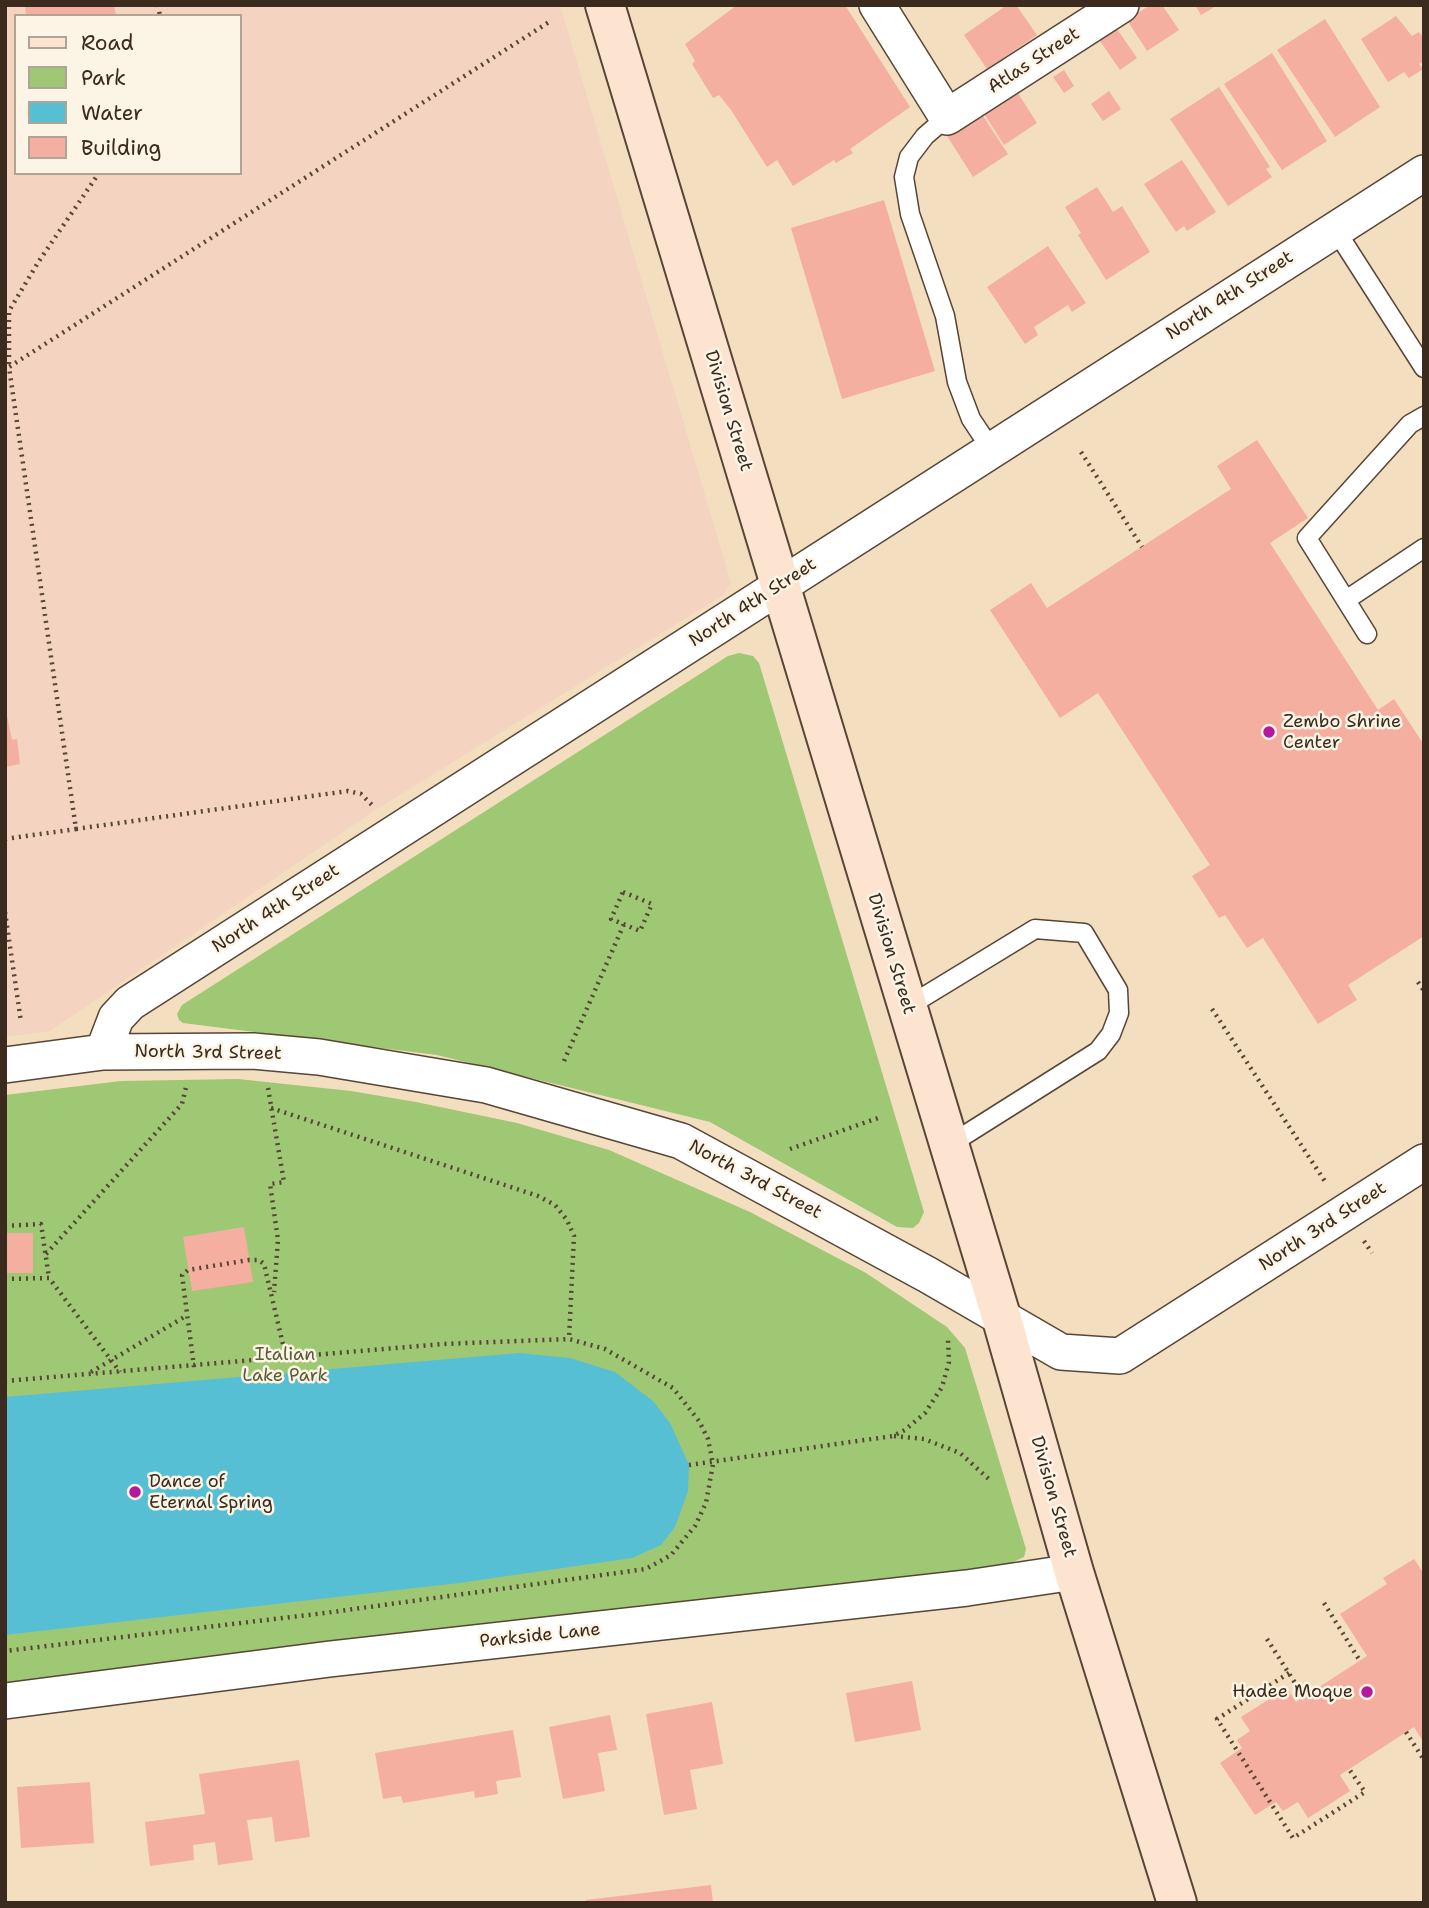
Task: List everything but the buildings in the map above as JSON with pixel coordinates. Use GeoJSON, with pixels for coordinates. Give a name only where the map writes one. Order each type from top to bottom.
{"type":"FeatureCollection","features":[{"type":"Feature","properties":{"kind":"main road","name":"Division Street"},"geometry":{"type":"LineString","coordinates":[[605,5],[1001,1316],[1074,1572],[1177,1903]]}},
{"type":"Feature","properties":{"kind":"street"},"geometry":{"type":"LineString","coordinates":[[877,5],[947,117]]}},
{"type":"Feature","properties":{"kind":"street","name":"Atlas Street"},"geometry":{"type":"LineString","coordinates":[[947,117],[1121,5]]}},
{"type":"Feature","properties":{"kind":"street","name":"North 4th Street"},"geometry":{"type":"LineString","coordinates":[[103,1052],[116,1018],[130,1003],[1424,173]]}},
{"type":"Feature","properties":{"kind":"street","name":"North 3rd Street"},"geometry":{"type":"LineString","coordinates":[[5,1065],[103,1052],[190,1049],[319,1057],[486,1085],[681,1141],[1001,1316],[1061,1352],[1120,1356],[1424,1162]]}},
{"type":"Feature","properties":{"kind":"street","name":"Parkside Lane"},"geometry":{"type":"LineString","coordinates":[[5,1701],[330,1659],[967,1588],[1074,1572]]}},
{"type":"Feature","properties":{"kind":"lane"},"geometry":{"type":"LineString","coordinates":[[947,117],[925,136],[909,157],[904,177],[911,214],[944,316],[957,382],[971,419],[991,449]]}},
{"type":"Feature","properties":{"kind":"lane"},"geometry":{"type":"LineString","coordinates":[[1335,229],[1424,368]]}},
{"type":"Feature","properties":{"kind":"lane"},"geometry":{"type":"LineString","coordinates":[[1367,634],[1307,538],[1410,424],[1424,416]]}},
{"type":"Feature","properties":{"kind":"lane"},"geometry":{"type":"LineString","coordinates":[[1346,600],[1424,548]]}},
{"type":"Feature","properties":{"kind":"lane"},"geometry":{"type":"LineString","coordinates":[[908,1007],[1035,929],[1084,933],[1118,990],[1119,1013],[1111,1034],[1098,1051],[949,1145]]}},
{"type":"Feature","properties":{"kind":"path"},"geometry":{"type":"LineString","coordinates":[[7,367],[549,22]]}},
{"type":"Feature","properties":{"kind":"path"},"geometry":{"type":"LineString","coordinates":[[76,829],[7,367],[9,311],[39,261],[98,175]]}},
{"type":"Feature","properties":{"kind":"path"},"geometry":{"type":"LineString","coordinates":[[1081,452],[1142,547]]}},
{"type":"Feature","properties":{"kind":"path"},"geometry":{"type":"LineString","coordinates":[[5,839],[348,791],[361,794],[377,809]]}},
{"type":"Feature","properties":{"kind":"path"},"geometry":{"type":"LineString","coordinates":[[624,892],[652,904],[640,932],[624,924],[611,919],[624,892]]}},
{"type":"Feature","properties":{"kind":"path"},"geometry":{"type":"LineString","coordinates":[[5,912],[21,1022]]}},
{"type":"Feature","properties":{"kind":"path"},"geometry":{"type":"LineString","coordinates":[[564,1061],[624,924]]}},
{"type":"Feature","properties":{"kind":"path"},"geometry":{"type":"LineString","coordinates":[[1418,982],[1424,991]]}},
{"type":"Feature","properties":{"kind":"path"},"geometry":{"type":"LineString","coordinates":[[1212,1009],[1326,1183]]}},
{"type":"Feature","properties":{"kind":"path"},"geometry":{"type":"LineString","coordinates":[[46,1254],[183,1104],[190,1049]]}},
{"type":"Feature","properties":{"kind":"path"},"geometry":{"type":"LineString","coordinates":[[267,1080],[284,1182],[270,1184],[278,1240],[274,1298]]}},
{"type":"Feature","properties":{"kind":"path"},"geometry":{"type":"LineString","coordinates":[[271,1108],[538,1196],[555,1205],[567,1220],[573,1236],[569,1339]]}},
{"type":"Feature","properties":{"kind":"path"},"geometry":{"type":"LineString","coordinates":[[790,1149],[878,1118]]}},
{"type":"Feature","properties":{"kind":"path"},"geometry":{"type":"LineString","coordinates":[[5,1226],[41,1224],[49,1278],[120,1372]]}},
{"type":"Feature","properties":{"kind":"path"},"geometry":{"type":"LineString","coordinates":[[194,1367],[182,1275],[188,1270],[249,1259],[262,1261],[274,1298],[286,1357]]}},
{"type":"Feature","properties":{"kind":"path"},"geometry":{"type":"LineString","coordinates":[[5,1279],[49,1278]]}},
{"type":"Feature","properties":{"kind":"path"},"geometry":{"type":"LineString","coordinates":[[87,1374],[186,1316]]}},
{"type":"Feature","properties":{"kind":"path"},"geometry":{"type":"LineString","coordinates":[[5,1381],[443,1344],[569,1339],[605,1349],[673,1388],[699,1421],[708,1439],[713,1464],[706,1503],[695,1525],[671,1555],[646,1569],[325,1613],[5,1651]]}},
{"type":"Feature","properties":{"kind":"path"},"geometry":{"type":"LineString","coordinates":[[893,1436],[925,1413],[942,1387],[948,1362],[948,1340]]}},
{"type":"Feature","properties":{"kind":"path"},"geometry":{"type":"LineString","coordinates":[[689,1465],[713,1464],[893,1436],[924,1440],[960,1453],[991,1482]]}},
{"type":"Feature","properties":{"kind":"path"},"geometry":{"type":"LineString","coordinates":[[1324,1603],[1360,1661]]}},
{"type":"Feature","properties":{"kind":"path"},"geometry":{"type":"LineString","coordinates":[[1267,1639],[1304,1697]]}},
{"type":"Feature","properties":{"kind":"path"},"geometry":{"type":"LineString","coordinates":[[1289,1673],[1217,1719],[1293,1838],[1365,1792],[1349,1769]]}},
{"type":"Feature","properties":{"kind":"path"},"geometry":{"type":"LineString","coordinates":[[1406,1732],[1424,1760]]}},
{"type":"Feature","properties":{"kind":"shaded area"},"geometry":{"type":"Polygon","coordinates":[[[5,5],[560,5],[731,583],[723,595],[377,809],[50,1031],[5,1037],[5,5]]]}},
{"type":"Feature","properties":{"kind":"green space"},"geometry":{"type":"Polygon","coordinates":[[[739,653],[753,656],[759,663],[924,1212],[919,1223],[913,1228],[897,1227],[710,1122],[437,1055],[183,1023],[179,1020],[177,1014],[182,1005],[728,656],[739,653]]]}},
{"type":"Feature","properties":{"kind":"green space","name":"Italian Lake Park"},"geometry":{"type":"Polygon","coordinates":[[[238,1079],[351,1091],[416,1102],[517,1123],[609,1150],[750,1212],[866,1273],[947,1327],[965,1348],[1026,1549],[1024,1557],[1002,1567],[5,1684],[5,1095],[121,1081],[238,1079]]]}},
{"type":"Feature","properties":{"kind":"water"},"geometry":{"type":"Polygon","coordinates":[[[519,1353],[570,1358],[615,1372],[653,1401],[670,1423],[689,1465],[688,1491],[675,1527],[661,1545],[632,1558],[459,1583],[5,1635],[5,1397],[519,1353]]]}},
{"type":"Feature","properties":{"kind":"place","name":"Zembo Shrine Center"},"geometry":{"type":"Point","coordinates":[1269,732]}},
{"type":"Feature","properties":{"kind":"place","name":"Dance of Eternal Spring"},"geometry":{"type":"Point","coordinates":[135,1492]}},
{"type":"Feature","properties":{"kind":"place","name":"Hadee Moque"},"geometry":{"type":"Point","coordinates":[1367,1692]}}]}
